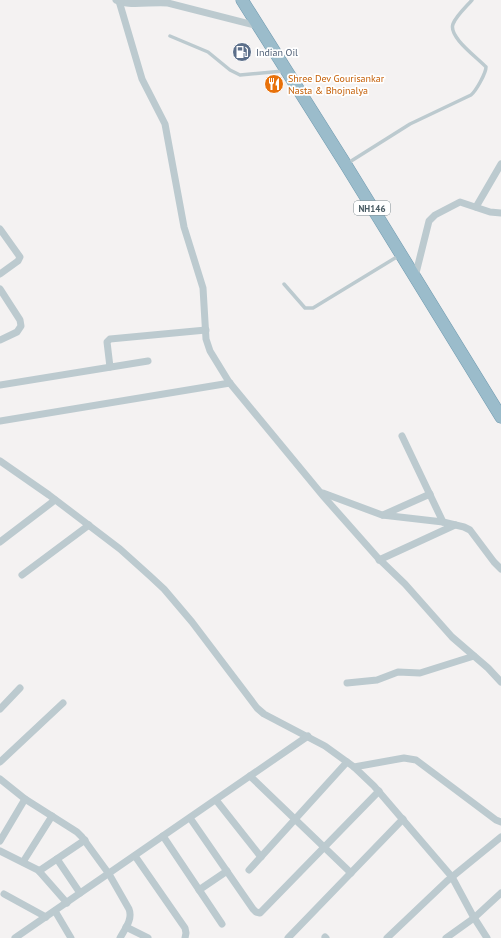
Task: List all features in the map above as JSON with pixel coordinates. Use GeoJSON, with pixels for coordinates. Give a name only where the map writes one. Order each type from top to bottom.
{"type":"FeatureCollection","features":[{"type":"Feature","properties":{"kind":"highway","name":"NH146"},"geometry":{"type":"LineString","coordinates":[[242,0],[287,70],[501,417]]}},
{"type":"Feature","properties":{"kind":"street"},"geometry":{"type":"LineString","coordinates":[[259,26],[168,3],[127,3],[117,1],[142,78],[165,124],[184,227],[203,288],[207,342],[210,351],[230,383],[380,560],[405,584],[452,637],[491,670],[501,682]]}},
{"type":"Feature","properties":{"kind":"street"},"geometry":{"type":"LineString","coordinates":[[476,207],[501,164]]}},
{"type":"Feature","properties":{"kind":"street"},"geometry":{"type":"LineString","coordinates":[[415,278],[430,219],[435,215],[459,202],[490,212],[501,213]]}},
{"type":"Feature","properties":{"kind":"street"},"geometry":{"type":"LineString","coordinates":[[0,229],[20,256],[19,260],[0,274]]}},
{"type":"Feature","properties":{"kind":"street"},"geometry":{"type":"LineString","coordinates":[[0,289],[20,320],[21,326],[17,332],[0,340]]}},
{"type":"Feature","properties":{"kind":"street"},"geometry":{"type":"LineString","coordinates":[[110,368],[107,342],[110,339],[206,330]]}},
{"type":"Feature","properties":{"kind":"street"},"geometry":{"type":"LineString","coordinates":[[0,385],[148,361]]}},
{"type":"Feature","properties":{"kind":"street"},"geometry":{"type":"LineString","coordinates":[[0,421],[230,383]]}},
{"type":"Feature","properties":{"kind":"street"},"geometry":{"type":"LineString","coordinates":[[402,436],[443,522]]}},
{"type":"Feature","properties":{"kind":"street"},"geometry":{"type":"LineString","coordinates":[[0,461],[55,500],[130,557],[164,589],[192,622],[256,708],[264,714],[325,746],[354,767],[379,791],[452,877],[474,918],[487,938]]}},
{"type":"Feature","properties":{"kind":"street"},"geometry":{"type":"LineString","coordinates":[[321,492],[382,515],[443,522],[468,529],[501,569]]}},
{"type":"Feature","properties":{"kind":"street"},"geometry":{"type":"LineString","coordinates":[[382,515],[430,494]]}},
{"type":"Feature","properties":{"kind":"street"},"geometry":{"type":"LineString","coordinates":[[0,542],[55,500]]}},
{"type":"Feature","properties":{"kind":"street"},"geometry":{"type":"LineString","coordinates":[[380,560],[455,525]]}},
{"type":"Feature","properties":{"kind":"street"},"geometry":{"type":"LineString","coordinates":[[22,575],[89,526]]}},
{"type":"Feature","properties":{"kind":"street"},"geometry":{"type":"LineString","coordinates":[[346,683],[377,680],[398,672],[422,672],[474,656]]}},
{"type":"Feature","properties":{"kind":"street"},"geometry":{"type":"LineString","coordinates":[[0,709],[20,688]]}},
{"type":"Feature","properties":{"kind":"street"},"geometry":{"type":"LineString","coordinates":[[0,762],[63,703]]}},
{"type":"Feature","properties":{"kind":"street"},"geometry":{"type":"LineString","coordinates":[[15,938],[24,935],[80,893],[308,736]]}},
{"type":"Feature","properties":{"kind":"street"},"geometry":{"type":"LineString","coordinates":[[354,767],[404,758],[416,760],[496,820],[501,822]]}},
{"type":"Feature","properties":{"kind":"street"},"geometry":{"type":"LineString","coordinates":[[249,870],[347,762]]}},
{"type":"Feature","properties":{"kind":"street"},"geometry":{"type":"LineString","coordinates":[[250,776],[350,873]]}},
{"type":"Feature","properties":{"kind":"street"},"geometry":{"type":"LineString","coordinates":[[0,779],[25,799],[78,832],[85,840],[109,874],[131,913],[130,920],[120,938]]}},
{"type":"Feature","properties":{"kind":"street"},"geometry":{"type":"LineString","coordinates":[[190,818],[253,909],[260,913],[379,791]]}},
{"type":"Feature","properties":{"kind":"street"},"geometry":{"type":"LineString","coordinates":[[0,840],[25,799]]}},
{"type":"Feature","properties":{"kind":"street"},"geometry":{"type":"LineString","coordinates":[[216,800],[261,857]]}},
{"type":"Feature","properties":{"kind":"street"},"geometry":{"type":"LineString","coordinates":[[23,862],[52,816]]}},
{"type":"Feature","properties":{"kind":"street"},"geometry":{"type":"LineString","coordinates":[[288,938],[403,819]]}},
{"type":"Feature","properties":{"kind":"street"},"geometry":{"type":"LineString","coordinates":[[163,836],[222,924]]}},
{"type":"Feature","properties":{"kind":"street"},"geometry":{"type":"LineString","coordinates":[[387,938],[452,877],[501,837]]}},
{"type":"Feature","properties":{"kind":"street"},"geometry":{"type":"LineString","coordinates":[[39,871],[85,840]]}},
{"type":"Feature","properties":{"kind":"street"},"geometry":{"type":"LineString","coordinates":[[0,851],[39,871],[67,903]]}},
{"type":"Feature","properties":{"kind":"street"},"geometry":{"type":"LineString","coordinates":[[135,856],[185,928],[185,938]]}},
{"type":"Feature","properties":{"kind":"street"},"geometry":{"type":"LineString","coordinates":[[57,859],[80,893]]}},
{"type":"Feature","properties":{"kind":"street"},"geometry":{"type":"LineString","coordinates":[[199,890],[227,870]]}},
{"type":"Feature","properties":{"kind":"street"},"geometry":{"type":"LineString","coordinates":[[446,938],[474,918],[501,893]]}},
{"type":"Feature","properties":{"kind":"street"},"geometry":{"type":"LineString","coordinates":[[4,894],[46,917]]}},
{"type":"Feature","properties":{"kind":"street"},"geometry":{"type":"LineString","coordinates":[[55,911],[71,938]]}},
{"type":"Feature","properties":{"kind":"street"},"geometry":{"type":"LineString","coordinates":[[126,926],[148,938]]}},
{"type":"Feature","properties":{"kind":"lane"},"geometry":{"type":"LineString","coordinates":[[346,165],[410,124],[471,95],[474,92],[486,71],[486,67],[456,38],[452,30],[454,23],[472,0]]}},
{"type":"Feature","properties":{"kind":"lane"},"geometry":{"type":"LineString","coordinates":[[170,36],[208,52],[230,70],[240,75],[287,70]]}},
{"type":"Feature","properties":{"kind":"lane"},"geometry":{"type":"LineString","coordinates":[[284,284],[305,308],[313,308],[401,255]]}},
{"type":"Feature","properties":{"kind":"place","name":"Indian Oil"},"geometry":{"type":"Point","coordinates":[242,52]}},
{"type":"Feature","properties":{"kind":"place","name":"Shree Dev Gourisankar Nasta & Bhojnalya"},"geometry":{"type":"Point","coordinates":[274,84]}}]}
